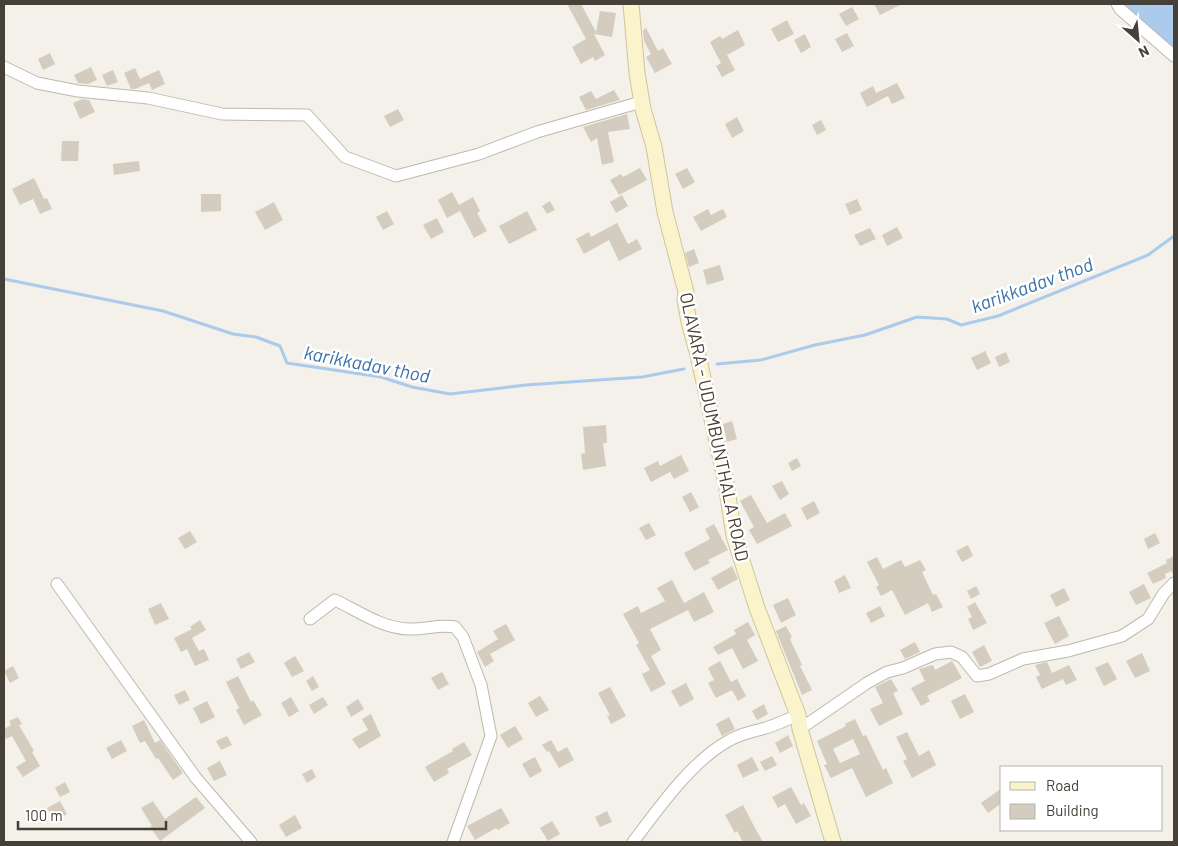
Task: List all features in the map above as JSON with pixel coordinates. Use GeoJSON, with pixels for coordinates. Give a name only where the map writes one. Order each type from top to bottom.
{"type":"FeatureCollection","features":[{"type":"Feature","properties":{"kind":"main road","name":"OLAVARA - UDUMBUNTHALA ROAD"},"geometry":{"type":"LineString","coordinates":[[632,4],[637,74],[642,102],[659,169],[665,212],[682,277],[689,322],[726,483],[734,536],[756,608],[799,722],[833,842]]}},
{"type":"Feature","properties":{"kind":"street"},"geometry":{"type":"LineString","coordinates":[[1117,4],[1174,56]]}},
{"type":"Feature","properties":{"kind":"street"},"geometry":{"type":"LineString","coordinates":[[4,67],[37,83],[78,91],[148,98],[222,114],[307,115],[345,157],[396,176],[479,154],[537,132],[642,102]]}},
{"type":"Feature","properties":{"kind":"street"},"geometry":{"type":"LineString","coordinates":[[633,842],[672,791],[712,752],[729,740],[745,733],[799,722],[887,672],[903,668],[935,654],[950,652],[962,657],[977,676],[989,674],[1023,659],[1068,651],[1122,636],[1148,619],[1164,593],[1174,583]]}},
{"type":"Feature","properties":{"kind":"street"},"geometry":{"type":"LineString","coordinates":[[56,584],[196,778],[251,842]]}},
{"type":"Feature","properties":{"kind":"street"},"geometry":{"type":"LineString","coordinates":[[310,619],[335,600],[387,626],[408,629],[455,627],[463,637],[481,685],[491,736],[453,842]]}},
{"type":"Feature","properties":{"kind":"water"},"geometry":{"type":"Polygon","coordinates":[[[1114,4],[1174,4],[1174,56],[1114,4]]]}},
{"type":"Feature","properties":{"kind":"building"},"geometry":{"type":"Polygon","coordinates":[[[567,4],[581,4],[596,32],[600,11],[616,13],[612,37],[594,34],[605,55],[595,61],[593,57],[581,64],[572,47],[586,39],[567,4]]]}},
{"type":"Feature","properties":{"kind":"building"},"geometry":{"type":"Polygon","coordinates":[[[874,4],[902,4],[880,15],[874,4]]]}},
{"type":"Feature","properties":{"kind":"building"},"geometry":{"type":"Polygon","coordinates":[[[852,7],[859,19],[846,26],[839,14],[852,7]]]}},
{"type":"Feature","properties":{"kind":"building"},"geometry":{"type":"Polygon","coordinates":[[[787,20],[794,34],[778,42],[771,29],[787,20]]]}},
{"type":"Feature","properties":{"kind":"building"},"geometry":{"type":"Polygon","coordinates":[[[646,28],[658,51],[663,48],[672,64],[655,73],[646,57],[651,54],[644,41],[643,30],[646,28]]]}},
{"type":"Feature","properties":{"kind":"building"},"geometry":{"type":"Polygon","coordinates":[[[738,30],[745,45],[727,55],[735,70],[722,77],[716,66],[721,63],[710,42],[720,36],[722,39],[738,30]]]}},
{"type":"Feature","properties":{"kind":"building"},"geometry":{"type":"Polygon","coordinates":[[[847,33],[854,46],[842,52],[835,39],[847,33]]]}},
{"type":"Feature","properties":{"kind":"building"},"geometry":{"type":"Polygon","coordinates":[[[805,34],[811,47],[801,53],[794,40],[805,34]]]}},
{"type":"Feature","properties":{"kind":"building"},"geometry":{"type":"Polygon","coordinates":[[[50,53],[55,64],[43,70],[38,59],[50,53]]]}},
{"type":"Feature","properties":{"kind":"building"},"geometry":{"type":"Polygon","coordinates":[[[91,67],[97,80],[88,84],[78,83],[74,75],[91,67]]]}},
{"type":"Feature","properties":{"kind":"building"},"geometry":{"type":"Polygon","coordinates":[[[135,68],[140,79],[159,70],[165,84],[152,90],[149,83],[131,89],[124,73],[135,68]]]}},
{"type":"Feature","properties":{"kind":"building"},"geometry":{"type":"Polygon","coordinates":[[[113,70],[118,82],[107,86],[102,75],[113,70]]]}},
{"type":"Feature","properties":{"kind":"building"},"geometry":{"type":"Polygon","coordinates":[[[897,83],[905,98],[892,104],[888,96],[867,107],[860,93],[873,86],[876,93],[897,83]]]}},
{"type":"Feature","properties":{"kind":"building"},"geometry":{"type":"Polygon","coordinates":[[[614,90],[620,100],[586,110],[579,97],[591,91],[596,99],[614,90]]]}},
{"type":"Feature","properties":{"kind":"building"},"geometry":{"type":"Polygon","coordinates":[[[82,99],[89,100],[95,112],[80,119],[73,103],[82,99]]]}},
{"type":"Feature","properties":{"kind":"building"},"geometry":{"type":"Polygon","coordinates":[[[398,109],[404,120],[390,127],[384,116],[398,109]]]}},
{"type":"Feature","properties":{"kind":"building"},"geometry":{"type":"Polygon","coordinates":[[[627,114],[630,129],[608,132],[614,162],[602,165],[597,138],[591,142],[583,127],[627,114]]]}},
{"type":"Feature","properties":{"kind":"building"},"geometry":{"type":"Polygon","coordinates":[[[737,117],[744,131],[732,138],[725,124],[737,117]]]}},
{"type":"Feature","properties":{"kind":"building"},"geometry":{"type":"Polygon","coordinates":[[[821,120],[826,130],[817,135],[812,125],[821,120]]]}},
{"type":"Feature","properties":{"kind":"building"},"geometry":{"type":"Polygon","coordinates":[[[62,141],[79,141],[78,161],[61,161],[62,141]]]}},
{"type":"Feature","properties":{"kind":"building"},"geometry":{"type":"Polygon","coordinates":[[[139,161],[140,171],[114,175],[113,164],[139,161]]]}},
{"type":"Feature","properties":{"kind":"building"},"geometry":{"type":"Polygon","coordinates":[[[640,168],[647,180],[619,195],[610,180],[621,174],[623,177],[640,168]]]}},
{"type":"Feature","properties":{"kind":"building"},"geometry":{"type":"Polygon","coordinates":[[[687,168],[695,182],[683,189],[675,174],[687,168]]]}},
{"type":"Feature","properties":{"kind":"building"},"geometry":{"type":"Polygon","coordinates":[[[34,178],[44,199],[47,198],[52,209],[40,214],[33,199],[20,205],[12,189],[34,178]]]}},
{"type":"Feature","properties":{"kind":"building"},"geometry":{"type":"Polygon","coordinates":[[[452,192],[459,205],[473,197],[480,211],[477,213],[487,231],[474,238],[460,211],[447,218],[438,200],[452,192]]]}},
{"type":"Feature","properties":{"kind":"building"},"geometry":{"type":"Polygon","coordinates":[[[201,194],[221,194],[221,211],[201,212],[201,194]]]}},
{"type":"Feature","properties":{"kind":"building"},"geometry":{"type":"Polygon","coordinates":[[[622,195],[628,206],[616,213],[610,202],[622,195]]]}},
{"type":"Feature","properties":{"kind":"building"},"geometry":{"type":"Polygon","coordinates":[[[857,199],[862,210],[850,215],[845,204],[857,199]]]}},
{"type":"Feature","properties":{"kind":"building"},"geometry":{"type":"Polygon","coordinates":[[[550,201],[555,210],[547,214],[542,206],[550,201]]]}},
{"type":"Feature","properties":{"kind":"building"},"geometry":{"type":"Polygon","coordinates":[[[274,202],[283,220],[265,230],[255,212],[274,202]]]}},
{"type":"Feature","properties":{"kind":"building"},"geometry":{"type":"Polygon","coordinates":[[[708,209],[711,215],[723,209],[727,217],[701,231],[693,217],[708,209]]]}},
{"type":"Feature","properties":{"kind":"building"},"geometry":{"type":"Polygon","coordinates":[[[387,211],[394,224],[383,230],[376,217],[387,211]]]}},
{"type":"Feature","properties":{"kind":"building"},"geometry":{"type":"Polygon","coordinates":[[[527,211],[537,230],[509,244],[499,226],[527,211]]]}},
{"type":"Feature","properties":{"kind":"building"},"geometry":{"type":"Polygon","coordinates":[[[437,218],[444,232],[431,239],[423,225],[437,218]]]}},
{"type":"Feature","properties":{"kind":"building"},"geometry":{"type":"Polygon","coordinates":[[[617,223],[628,244],[637,239],[642,249],[619,261],[609,240],[584,254],[576,239],[589,232],[591,237],[617,223]]]}},
{"type":"Feature","properties":{"kind":"building"},"geometry":{"type":"Polygon","coordinates":[[[897,227],[903,238],[887,246],[882,235],[897,227]]]}},
{"type":"Feature","properties":{"kind":"building"},"geometry":{"type":"Polygon","coordinates":[[[870,228],[876,239],[860,246],[854,235],[870,228]]]}},
{"type":"Feature","properties":{"kind":"building"},"geometry":{"type":"Polygon","coordinates":[[[694,249],[699,263],[689,267],[685,253],[694,249]]]}},
{"type":"Feature","properties":{"kind":"building"},"geometry":{"type":"Polygon","coordinates":[[[720,265],[724,280],[707,285],[703,270],[720,265]]]}},
{"type":"Feature","properties":{"kind":"building"},"geometry":{"type":"Polygon","coordinates":[[[985,351],[991,363],[977,370],[971,358],[985,351]]]}},
{"type":"Feature","properties":{"kind":"building"},"geometry":{"type":"Polygon","coordinates":[[[1006,352],[1010,362],[999,367],[995,357],[1006,352]]]}},
{"type":"Feature","properties":{"kind":"building"},"geometry":{"type":"Polygon","coordinates":[[[732,421],[737,439],[727,442],[723,424],[732,421]]]}},
{"type":"Feature","properties":{"kind":"building"},"geometry":{"type":"Polygon","coordinates":[[[606,425],[607,443],[603,443],[606,466],[583,470],[581,454],[585,453],[583,427],[606,425]]]}},
{"type":"Feature","properties":{"kind":"building"},"geometry":{"type":"Polygon","coordinates":[[[681,455],[689,471],[674,479],[670,472],[651,482],[644,468],[658,461],[660,466],[681,455]]]}},
{"type":"Feature","properties":{"kind":"building"},"geometry":{"type":"Polygon","coordinates":[[[797,458],[801,466],[792,471],[788,463],[797,458]]]}},
{"type":"Feature","properties":{"kind":"building"},"geometry":{"type":"Polygon","coordinates":[[[782,481],[789,494],[780,500],[772,486],[782,481]]]}},
{"type":"Feature","properties":{"kind":"building"},"geometry":{"type":"Polygon","coordinates":[[[691,492],[699,507],[690,512],[682,497],[691,492]]]}},
{"type":"Feature","properties":{"kind":"building"},"geometry":{"type":"Polygon","coordinates":[[[751,495],[767,523],[785,513],[792,526],[757,544],[749,530],[754,527],[740,501],[751,495]]]}},
{"type":"Feature","properties":{"kind":"building"},"geometry":{"type":"Polygon","coordinates":[[[814,501],[820,513],[807,520],[801,508],[814,501]]]}},
{"type":"Feature","properties":{"kind":"building"},"geometry":{"type":"Polygon","coordinates":[[[649,523],[656,535],[646,540],[639,528],[649,523]]]}},
{"type":"Feature","properties":{"kind":"building"},"geometry":{"type":"Polygon","coordinates":[[[714,524],[728,550],[708,560],[710,563],[694,571],[684,553],[710,539],[705,529],[714,524]]]}},
{"type":"Feature","properties":{"kind":"building"},"geometry":{"type":"Polygon","coordinates":[[[190,531],[197,542],[185,549],[178,538],[190,531]]]}},
{"type":"Feature","properties":{"kind":"building"},"geometry":{"type":"Polygon","coordinates":[[[1155,533],[1160,543],[1148,549],[1144,539],[1155,533]]]}},
{"type":"Feature","properties":{"kind":"building"},"geometry":{"type":"Polygon","coordinates":[[[968,545],[973,556],[962,562],[956,551],[968,545]]]}},
{"type":"Feature","properties":{"kind":"building"},"geometry":{"type":"Polygon","coordinates":[[[1174,556],[1174,576],[1171,571],[1165,574],[1166,578],[1153,584],[1147,573],[1167,563],[1166,560],[1174,556]]]}},
{"type":"Feature","properties":{"kind":"building"},"geometry":{"type":"Polygon","coordinates":[[[877,557],[883,569],[901,560],[905,567],[920,560],[926,570],[922,572],[933,595],[936,594],[943,607],[932,612],[928,603],[905,615],[892,590],[881,596],[876,587],[879,585],[867,562],[877,557]]]}},
{"type":"Feature","properties":{"kind":"building"},"geometry":{"type":"Polygon","coordinates":[[[732,566],[738,579],[718,590],[711,578],[732,566]]]}},
{"type":"Feature","properties":{"kind":"building"},"geometry":{"type":"Polygon","coordinates":[[[845,575],[851,588],[839,593],[834,581],[845,575]]]}},
{"type":"Feature","properties":{"kind":"building"},"geometry":{"type":"Polygon","coordinates":[[[672,580],[684,603],[704,592],[714,612],[694,622],[688,610],[650,629],[661,650],[651,656],[666,684],[651,692],[642,674],[650,670],[636,645],[639,643],[623,614],[638,606],[641,613],[665,601],[657,588],[672,580]]]}},
{"type":"Feature","properties":{"kind":"building"},"geometry":{"type":"Polygon","coordinates":[[[1144,584],[1151,598],[1136,605],[1129,592],[1144,584]]]}},
{"type":"Feature","properties":{"kind":"building"},"geometry":{"type":"Polygon","coordinates":[[[976,586],[980,594],[971,599],[967,591],[976,586]]]}},
{"type":"Feature","properties":{"kind":"building"},"geometry":{"type":"Polygon","coordinates":[[[1064,588],[1070,600],[1056,607],[1050,595],[1064,588]]]}},
{"type":"Feature","properties":{"kind":"building"},"geometry":{"type":"Polygon","coordinates":[[[788,598],[796,615],[781,623],[773,605],[788,598]]]}},
{"type":"Feature","properties":{"kind":"building"},"geometry":{"type":"Polygon","coordinates":[[[975,602],[987,623],[973,630],[968,619],[972,617],[967,607],[975,602]]]}},
{"type":"Feature","properties":{"kind":"building"},"geometry":{"type":"Polygon","coordinates":[[[161,603],[169,619],[155,625],[148,609],[161,603]]]}},
{"type":"Feature","properties":{"kind":"building"},"geometry":{"type":"Polygon","coordinates":[[[880,606],[885,616],[871,623],[866,613],[880,606]]]}},
{"type":"Feature","properties":{"kind":"building"},"geometry":{"type":"Polygon","coordinates":[[[1059,616],[1069,636],[1055,644],[1044,623],[1059,616]]]}},
{"type":"Feature","properties":{"kind":"building"},"geometry":{"type":"Polygon","coordinates":[[[200,620],[206,630],[192,638],[199,651],[204,649],[209,660],[195,666],[187,649],[181,652],[174,638],[192,629],[190,627],[200,620]]]}},
{"type":"Feature","properties":{"kind":"building"},"geometry":{"type":"Polygon","coordinates":[[[748,622],[755,635],[747,640],[758,661],[743,669],[732,648],[718,655],[713,647],[736,634],[734,630],[748,622]]]}},
{"type":"Feature","properties":{"kind":"building"},"geometry":{"type":"Polygon","coordinates":[[[506,624],[515,640],[490,654],[494,661],[485,667],[477,652],[498,639],[493,631],[506,624]]]}},
{"type":"Feature","properties":{"kind":"building"},"geometry":{"type":"Polygon","coordinates":[[[786,626],[802,665],[800,666],[812,690],[802,695],[776,631],[786,626]]]}},
{"type":"Feature","properties":{"kind":"building"},"geometry":{"type":"Polygon","coordinates":[[[915,642],[920,652],[905,659],[900,650],[915,642]]]}},
{"type":"Feature","properties":{"kind":"building"},"geometry":{"type":"Polygon","coordinates":[[[984,645],[992,661],[980,667],[972,652],[984,645]]]}},
{"type":"Feature","properties":{"kind":"building"},"geometry":{"type":"Polygon","coordinates":[[[249,652],[255,662],[241,669],[236,659],[249,652]]]}},
{"type":"Feature","properties":{"kind":"building"},"geometry":{"type":"Polygon","coordinates":[[[1142,653],[1150,671],[1135,678],[1126,661],[1142,653]]]}},
{"type":"Feature","properties":{"kind":"building"},"geometry":{"type":"Polygon","coordinates":[[[295,656],[304,671],[292,677],[284,663],[295,656]]]}},
{"type":"Feature","properties":{"kind":"building"},"geometry":{"type":"Polygon","coordinates":[[[720,661],[731,682],[737,679],[746,696],[738,701],[732,690],[716,698],[708,683],[714,680],[708,668],[720,661]]]}},
{"type":"Feature","properties":{"kind":"building"},"geometry":{"type":"Polygon","coordinates":[[[952,661],[962,678],[927,696],[930,701],[921,706],[911,688],[925,681],[919,669],[933,665],[935,670],[952,661]]]}},
{"type":"Feature","properties":{"kind":"building"},"geometry":{"type":"Polygon","coordinates":[[[1047,662],[1052,673],[1069,665],[1077,680],[1066,685],[1063,679],[1042,689],[1036,677],[1040,675],[1035,665],[1047,662]]]}},
{"type":"Feature","properties":{"kind":"building"},"geometry":{"type":"Polygon","coordinates":[[[1108,662],[1117,679],[1104,686],[1095,668],[1108,662]]]}},
{"type":"Feature","properties":{"kind":"building"},"geometry":{"type":"Polygon","coordinates":[[[13,666],[19,678],[10,683],[4,671],[13,666]]]}},
{"type":"Feature","properties":{"kind":"building"},"geometry":{"type":"Polygon","coordinates":[[[442,672],[449,684],[438,690],[431,678],[442,672]]]}},
{"type":"Feature","properties":{"kind":"building"},"geometry":{"type":"Polygon","coordinates":[[[238,676],[251,702],[253,700],[262,715],[244,725],[236,710],[239,708],[226,682],[238,676]]]}},
{"type":"Feature","properties":{"kind":"building"},"geometry":{"type":"Polygon","coordinates":[[[313,676],[319,687],[312,691],[306,681],[313,676]]]}},
{"type":"Feature","properties":{"kind":"building"},"geometry":{"type":"Polygon","coordinates":[[[891,679],[898,691],[893,693],[903,714],[879,726],[870,709],[883,703],[875,687],[891,679]]]}},
{"type":"Feature","properties":{"kind":"building"},"geometry":{"type":"Polygon","coordinates":[[[686,683],[694,699],[680,707],[671,691],[686,683]]]}},
{"type":"Feature","properties":{"kind":"building"},"geometry":{"type":"Polygon","coordinates":[[[610,687],[626,716],[611,724],[607,716],[610,715],[598,693],[610,687]]]}},
{"type":"Feature","properties":{"kind":"building"},"geometry":{"type":"Polygon","coordinates":[[[185,690],[190,700],[179,705],[174,695],[185,690]]]}},
{"type":"Feature","properties":{"kind":"building"},"geometry":{"type":"Polygon","coordinates":[[[965,694],[974,712],[960,719],[951,701],[965,694]]]}},
{"type":"Feature","properties":{"kind":"building"},"geometry":{"type":"Polygon","coordinates":[[[540,696],[549,710],[536,717],[528,703],[540,696]]]}},
{"type":"Feature","properties":{"kind":"building"},"geometry":{"type":"Polygon","coordinates":[[[291,697],[299,711],[289,717],[281,703],[291,697]]]}},
{"type":"Feature","properties":{"kind":"building"},"geometry":{"type":"Polygon","coordinates":[[[323,697],[328,705],[314,714],[309,705],[323,697]]]}},
{"type":"Feature","properties":{"kind":"building"},"geometry":{"type":"Polygon","coordinates":[[[358,699],[364,709],[351,717],[346,707],[358,699]]]}},
{"type":"Feature","properties":{"kind":"building"},"geometry":{"type":"Polygon","coordinates":[[[207,701],[215,717],[201,724],[193,708],[207,701]]]}},
{"type":"Feature","properties":{"kind":"building"},"geometry":{"type":"Polygon","coordinates":[[[764,704],[768,714],[757,720],[752,711],[764,704]]]}},
{"type":"Feature","properties":{"kind":"building"},"geometry":{"type":"Polygon","coordinates":[[[371,714],[381,736],[359,749],[352,739],[368,730],[362,719],[371,714]]]}},
{"type":"Feature","properties":{"kind":"building"},"geometry":{"type":"Polygon","coordinates":[[[18,717],[22,724],[19,725],[40,766],[23,777],[16,767],[26,761],[12,736],[6,739],[4,735],[4,729],[11,725],[9,721],[18,717]]]}},
{"type":"Feature","properties":{"kind":"building"},"geometry":{"type":"Polygon","coordinates":[[[729,717],[735,729],[722,736],[716,724],[729,717]]]}},
{"type":"Feature","properties":{"kind":"building"},"geometry":{"type":"Polygon","coordinates":[[[855,719],[863,736],[866,735],[883,770],[886,768],[893,783],[866,797],[852,768],[831,778],[824,765],[827,764],[817,741],[846,726],[845,724],[855,719]],[[853,739],[833,749],[840,763],[860,754],[853,739]]]}},
{"type":"Feature","properties":{"kind":"building"},"geometry":{"type":"Polygon","coordinates":[[[144,720],[155,743],[160,740],[183,773],[173,780],[158,758],[156,759],[145,741],[140,743],[132,726],[144,720]]]}},
{"type":"Feature","properties":{"kind":"building"},"geometry":{"type":"Polygon","coordinates":[[[515,726],[523,739],[508,748],[500,735],[515,726]]]}},
{"type":"Feature","properties":{"kind":"building"},"geometry":{"type":"Polygon","coordinates":[[[907,732],[919,756],[929,750],[936,765],[912,778],[903,761],[907,759],[896,737],[907,732]]]}},
{"type":"Feature","properties":{"kind":"building"},"geometry":{"type":"Polygon","coordinates":[[[788,735],[793,746],[780,753],[775,743],[788,735]]]}},
{"type":"Feature","properties":{"kind":"building"},"geometry":{"type":"Polygon","coordinates":[[[227,736],[232,745],[221,750],[216,741],[227,736]]]}},
{"type":"Feature","properties":{"kind":"building"},"geometry":{"type":"Polygon","coordinates":[[[121,740],[127,751],[112,759],[106,748],[121,740]]]}},
{"type":"Feature","properties":{"kind":"building"},"geometry":{"type":"Polygon","coordinates":[[[551,740],[558,752],[567,747],[574,760],[559,768],[549,751],[547,752],[542,745],[551,740]]]}},
{"type":"Feature","properties":{"kind":"building"},"geometry":{"type":"Polygon","coordinates":[[[464,742],[472,755],[447,769],[449,773],[434,782],[425,767],[453,751],[452,749],[464,742]]]}},
{"type":"Feature","properties":{"kind":"building"},"geometry":{"type":"Polygon","coordinates":[[[772,756],[777,765],[765,771],[760,762],[772,756]]]}},
{"type":"Feature","properties":{"kind":"building"},"geometry":{"type":"Polygon","coordinates":[[[535,757],[542,771],[530,778],[522,764],[535,757]]]}},
{"type":"Feature","properties":{"kind":"building"},"geometry":{"type":"Polygon","coordinates":[[[752,757],[759,770],[743,778],[737,765],[752,757]]]}},
{"type":"Feature","properties":{"kind":"building"},"geometry":{"type":"Polygon","coordinates":[[[220,761],[227,775],[214,781],[207,768],[220,761]]]}},
{"type":"Feature","properties":{"kind":"building"},"geometry":{"type":"Polygon","coordinates":[[[312,769],[316,777],[307,783],[302,774],[312,769]]]}},
{"type":"Feature","properties":{"kind":"building"},"geometry":{"type":"Polygon","coordinates":[[[65,782],[70,792],[60,797],[55,788],[65,782]]]}},
{"type":"Feature","properties":{"kind":"building"},"geometry":{"type":"Polygon","coordinates":[[[791,787],[801,805],[804,803],[811,816],[796,824],[785,804],[778,808],[772,797],[791,787]]]}},
{"type":"Feature","properties":{"kind":"building"},"geometry":{"type":"Polygon","coordinates":[[[1000,789],[1000,804],[988,813],[981,803],[1000,789]]]}},
{"type":"Feature","properties":{"kind":"building"},"geometry":{"type":"Polygon","coordinates":[[[196,797],[205,808],[160,841],[150,827],[152,826],[141,808],[153,801],[165,819],[196,797]]]}},
{"type":"Feature","properties":{"kind":"building"},"geometry":{"type":"Polygon","coordinates":[[[60,801],[67,814],[55,821],[47,808],[60,801]]]}},
{"type":"Feature","properties":{"kind":"building"},"geometry":{"type":"Polygon","coordinates":[[[743,805],[763,842],[743,842],[737,831],[735,833],[725,815],[743,805]]]}},
{"type":"Feature","properties":{"kind":"building"},"geometry":{"type":"Polygon","coordinates":[[[501,808],[510,823],[498,830],[496,828],[475,840],[467,826],[501,808]]]}},
{"type":"Feature","properties":{"kind":"building"},"geometry":{"type":"Polygon","coordinates":[[[607,811],[612,822],[600,827],[595,817],[607,811]]]}},
{"type":"Feature","properties":{"kind":"building"},"geometry":{"type":"Polygon","coordinates":[[[295,815],[302,828],[286,837],[279,825],[295,815]]]}},
{"type":"Feature","properties":{"kind":"building"},"geometry":{"type":"Polygon","coordinates":[[[552,821],[560,834],[548,841],[540,828],[552,821]]]}},
{"type":"Feature","properties":{"kind":"waterway","name":"karikkadav thod"},"geometry":{"type":"LineString","coordinates":[[717,364],[761,360],[815,345],[865,335],[917,317],[947,319],[961,325],[998,316],[1148,255],[1174,236]]}},
{"type":"Feature","properties":{"kind":"waterway","name":"karikkadav thod"},"geometry":{"type":"LineString","coordinates":[[4,279],[163,311],[233,334],[256,337],[280,346],[287,363],[381,377],[412,387],[450,394],[526,385],[642,377],[684,369]]}}]}
